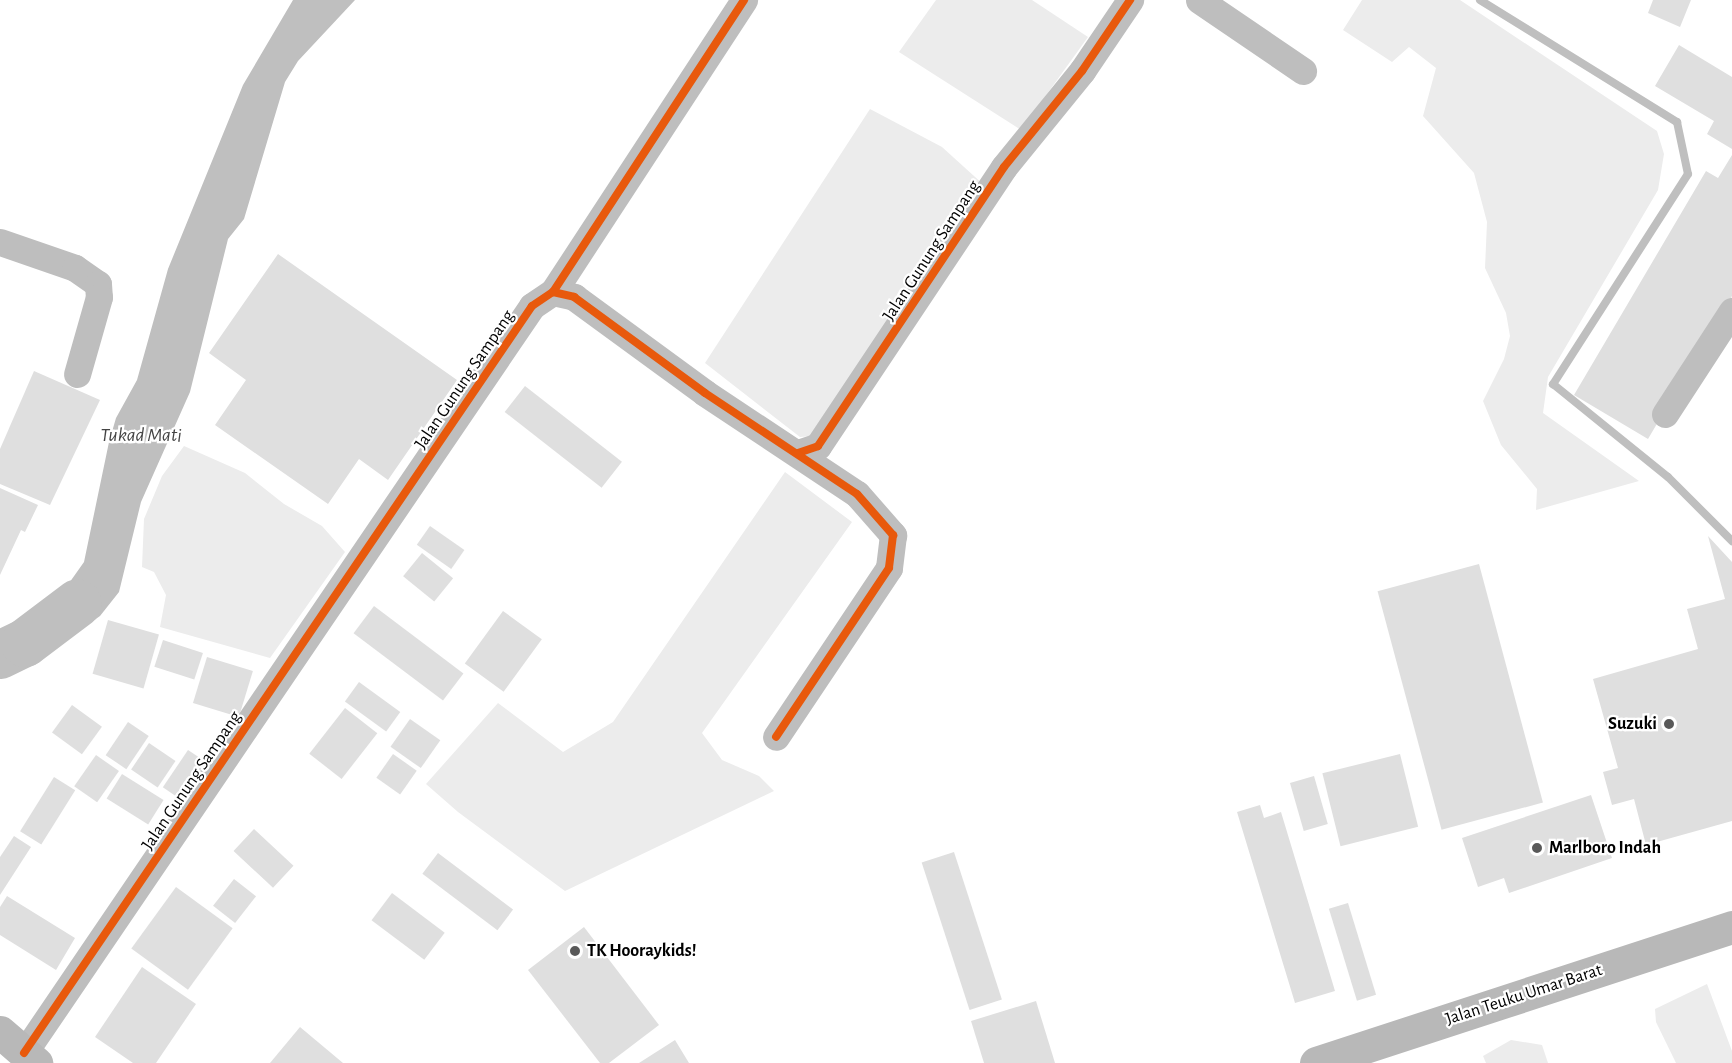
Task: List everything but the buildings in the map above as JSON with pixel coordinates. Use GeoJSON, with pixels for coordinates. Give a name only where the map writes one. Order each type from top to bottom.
{"type":"FeatureCollection","features":[{"type":"Feature","properties":{"kind":"main road","name":"Jalan Teuku Umar Barat"},"geometry":{"type":"LineString","coordinates":[[1316,1063],[1732,927]]}},
{"type":"Feature","properties":{"kind":"main road"},"geometry":{"type":"LineString","coordinates":[[0,1032],[30,1058]]}},
{"type":"Feature","properties":{"kind":"street"},"geometry":{"type":"LineString","coordinates":[[744,0],[553,292],[574,297],[705,393],[857,494],[893,535],[889,568],[776,737]]}},
{"type":"Feature","properties":{"kind":"street","name":"Jalan Gunung Sampang"},"geometry":{"type":"LineString","coordinates":[[798,453],[818,446],[1004,167],[1082,71],[1130,0]]}},
{"type":"Feature","properties":{"kind":"street"},"geometry":{"type":"LineString","coordinates":[[1199,0],[1303,71]]}},
{"type":"Feature","properties":{"kind":"street"},"geometry":{"type":"LineString","coordinates":[[0,242],[75,268],[98,284],[99,297],[77,374]]}},
{"type":"Feature","properties":{"kind":"street","name":"Jalan Gunung Sampang"},"geometry":{"type":"LineString","coordinates":[[30,1058],[531,306],[553,292]]}},
{"type":"Feature","properties":{"kind":"street"},"geometry":{"type":"LineString","coordinates":[[1665,414],[1732,310]]}},
{"type":"Feature","properties":{"kind":"shaded area"},"geometry":{"type":"Polygon","coordinates":[[[936,0],[1032,0],[1088,37],[1021,130],[899,52],[936,0]]]}},
{"type":"Feature","properties":{"kind":"shaded area"},"geometry":{"type":"Polygon","coordinates":[[[1362,0],[1460,0],[1657,131],[1664,154],[1658,190],[1548,377],[1543,413],[1639,481],[1536,510],[1537,489],[1501,445],[1483,401],[1504,359],[1510,336],[1506,313],[1485,268],[1487,222],[1474,173],[1423,116],[1436,68],[1409,47],[1392,62],[1343,30],[1362,0]]]}},
{"type":"Feature","properties":{"kind":"shaded area"},"geometry":{"type":"Polygon","coordinates":[[[870,109],[942,147],[985,186],[812,436],[800,437],[705,363],[870,109]]]}},
{"type":"Feature","properties":{"kind":"shaded area"},"geometry":{"type":"Polygon","coordinates":[[[184,446],[245,473],[284,504],[322,526],[345,552],[270,658],[160,627],[166,595],[154,572],[142,567],[144,519],[162,476],[184,446]]]}},
{"type":"Feature","properties":{"kind":"shaded area"},"geometry":{"type":"Polygon","coordinates":[[[785,472],[852,522],[702,733],[722,760],[759,776],[774,791],[565,891],[458,812],[426,784],[498,703],[563,752],[613,722],[785,472]]]}},
{"type":"Feature","properties":{"kind":"shaded area"},"geometry":{"type":"Polygon","coordinates":[[[1707,984],[1732,1051],[1732,1063],[1676,1063],[1656,1022],[1655,1009],[1707,984]]]}},
{"type":"Feature","properties":{"kind":"shaded area"},"geometry":{"type":"Polygon","coordinates":[[[1511,1040],[1542,1045],[1548,1063],[1486,1063],[1483,1056],[1511,1040]]]}},
{"type":"Feature","properties":{"kind":"water","name":"Tukad Mati"},"geometry":{"type":"Polygon","coordinates":[[[293,0],[355,0],[298,61],[285,82],[244,219],[228,239],[190,392],[141,502],[119,592],[100,616],[30,665],[18,619],[55,603],[84,562],[109,442],[116,418],[137,380],[168,269],[243,85],[293,0]]]}},
{"type":"Feature","properties":{"kind":"waterway"},"geometry":{"type":"LineString","coordinates":[[1480,0],[1677,122],[1688,174],[1553,384],[1668,477],[1732,541]]}},
{"type":"Feature","properties":{"kind":"waterway"},"geometry":{"type":"LineString","coordinates":[[0,655],[25,643],[78,603]]}},
{"type":"Feature","properties":{"kind":"cycle path"},"geometry":{"type":"LineString","coordinates":[[553,292],[744,0]]}},
{"type":"Feature","properties":{"kind":"cycle path"},"geometry":{"type":"LineString","coordinates":[[798,453],[818,446],[1004,167],[1082,71],[1130,0]]}},
{"type":"Feature","properties":{"kind":"cycle path"},"geometry":{"type":"LineString","coordinates":[[24,1053],[532,306],[553,292],[574,297],[705,393],[857,494],[893,535],[889,568],[776,737]]}},
{"type":"Feature","properties":{"kind":"place","name":"Suzuki"},"geometry":{"type":"Point","coordinates":[1669,724]}},
{"type":"Feature","properties":{"kind":"place","name":"Marlboro Indah"},"geometry":{"type":"Point","coordinates":[1537,848]}},
{"type":"Feature","properties":{"kind":"place","name":"TK Hooraykids!"},"geometry":{"type":"Point","coordinates":[575,951]}}]}
